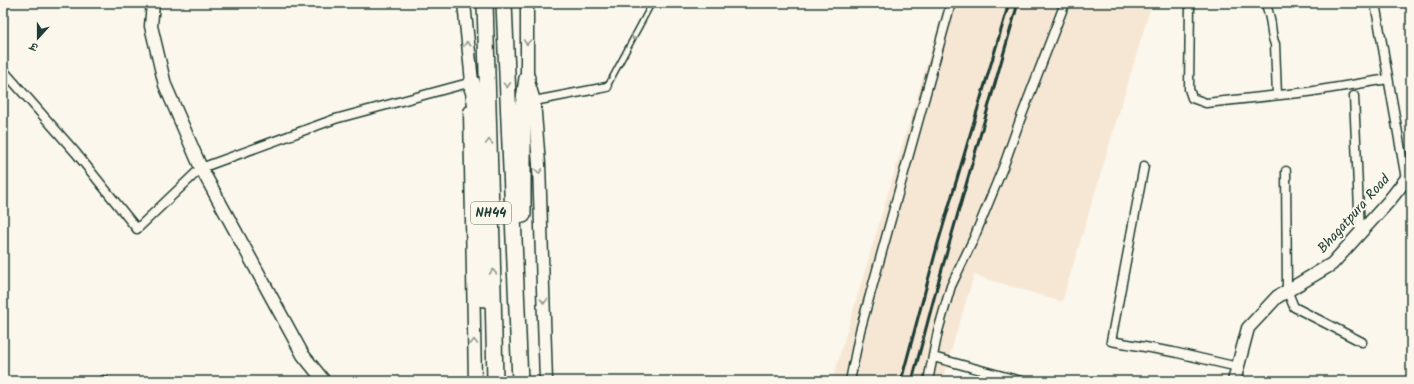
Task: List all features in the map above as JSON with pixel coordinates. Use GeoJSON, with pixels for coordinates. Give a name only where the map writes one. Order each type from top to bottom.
{"type":"FeatureCollection","features":[{"type":"Feature","properties":{"kind":"highway","name":"NH44"},"geometry":{"type":"LineString","coordinates":[[485,3],[495,381]]}},
{"type":"Feature","properties":{"kind":"highway","name":"NH44"},"geometry":{"type":"LineString","coordinates":[[504,3],[520,381]]}},
{"type":"Feature","properties":{"kind":"highway"},"geometry":{"type":"LineString","coordinates":[[520,381],[524,330],[522,177],[523,107],[527,78]]}},
{"type":"Feature","properties":{"kind":"highway"},"geometry":{"type":"LineString","coordinates":[[472,82],[477,115],[483,301],[495,381]]}},
{"type":"Feature","properties":{"kind":"main road"},"geometry":{"type":"LineString","coordinates":[[153,3],[151,26],[166,85],[201,168],[304,355],[324,381]]}},
{"type":"Feature","properties":{"kind":"main road"},"geometry":{"type":"LineString","coordinates":[[464,3],[472,82],[470,120],[475,381]]}},
{"type":"Feature","properties":{"kind":"main road"},"geometry":{"type":"LineString","coordinates":[[528,3],[527,78],[534,101],[540,187],[546,381]]}},
{"type":"Feature","properties":{"kind":"main road","name":"Bhagatpura Road"},"geometry":{"type":"LineString","coordinates":[[1234,381],[1248,328],[1277,297],[1332,264],[1389,201],[1408,176]]}},
{"type":"Feature","properties":{"kind":"street"},"geometry":{"type":"LineString","coordinates":[[850,381],[860,331],[951,3]]}},
{"type":"Feature","properties":{"kind":"street"},"geometry":{"type":"LineString","coordinates":[[928,381],[938,331],[951,286],[974,238],[1002,171],[1065,3]]}},
{"type":"Feature","properties":{"kind":"street"},"geometry":{"type":"LineString","coordinates":[[1190,3],[1189,89],[1192,98],[1206,103],[1308,92],[1388,79]]}},
{"type":"Feature","properties":{"kind":"street"},"geometry":{"type":"LineString","coordinates":[[1266,3],[1270,17],[1272,37],[1275,44],[1277,96]]}},
{"type":"Feature","properties":{"kind":"street"},"geometry":{"type":"LineString","coordinates":[[1375,3],[1388,79],[1408,176]]}},
{"type":"Feature","properties":{"kind":"street"},"geometry":{"type":"LineString","coordinates":[[3,70],[76,153],[137,229],[201,168],[335,119],[472,82]]}},
{"type":"Feature","properties":{"kind":"street"},"geometry":{"type":"LineString","coordinates":[[534,101],[607,87]]}},
{"type":"Feature","properties":{"kind":"street"},"geometry":{"type":"LineString","coordinates":[[1354,96],[1360,233]]}},
{"type":"Feature","properties":{"kind":"street"},"geometry":{"type":"LineString","coordinates":[[1144,166],[1111,342],[1173,352],[1238,367]]}},
{"type":"Feature","properties":{"kind":"street"},"geometry":{"type":"LineString","coordinates":[[1286,171],[1287,290],[1294,307],[1362,342]]}},
{"type":"Feature","properties":{"kind":"street"},"geometry":{"type":"LineString","coordinates":[[933,357],[1021,381]]}},
{"type":"Feature","properties":{"kind":"lane"},"geometry":{"type":"LineString","coordinates":[[607,87],[652,3]]}},
{"type":"Feature","properties":{"kind":"shaded area"},"geometry":{"type":"Polygon","coordinates":[[[945,3],[1152,3],[1062,302],[974,275],[942,381],[832,381],[945,3]]]}},
{"type":"Feature","properties":{"kind":"railway"},"geometry":{"type":"LineString","coordinates":[[901,381],[938,243],[1009,3]]}},
{"type":"Feature","properties":{"kind":"railway"},"geometry":{"type":"LineString","coordinates":[[912,381],[938,283],[1018,3]]}}]}
